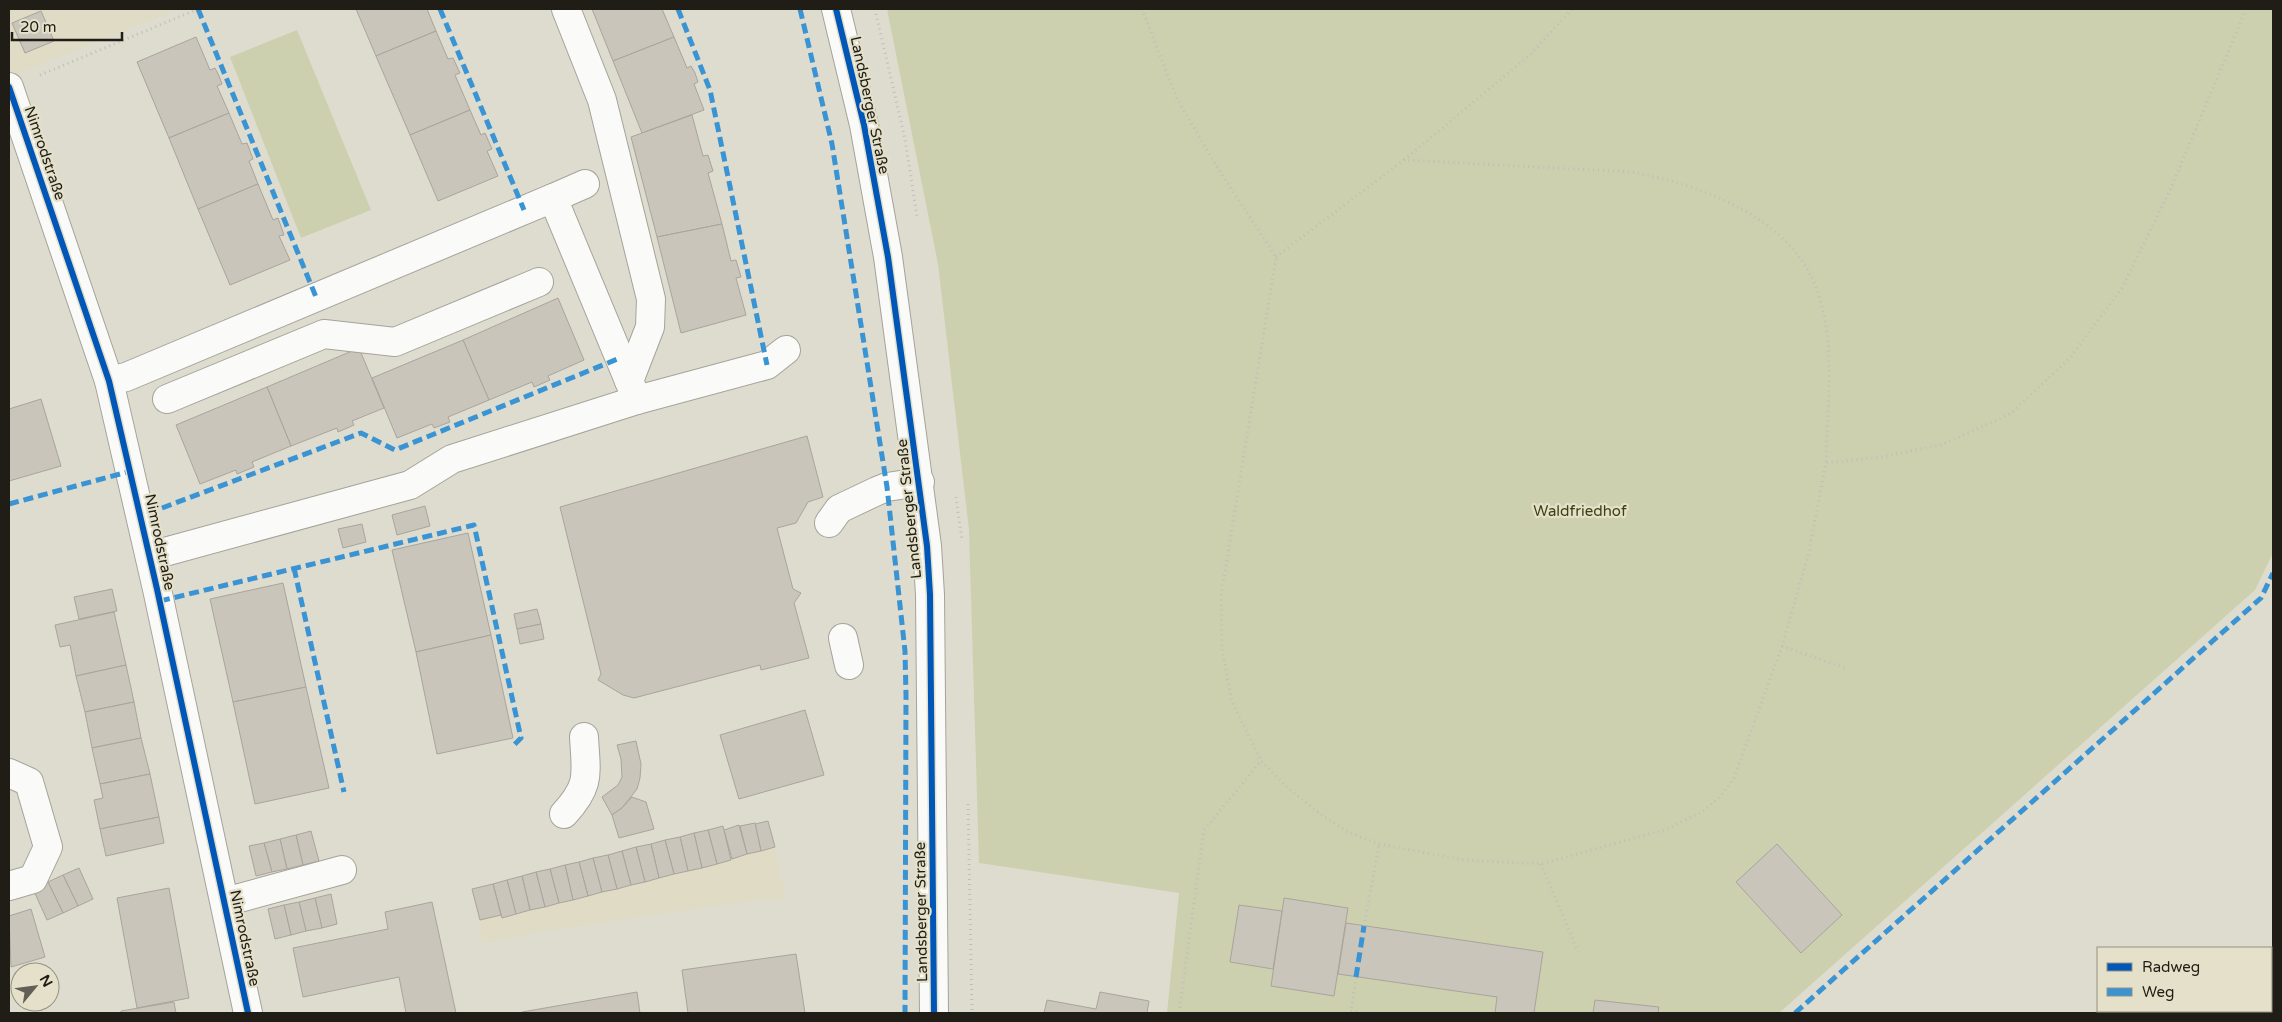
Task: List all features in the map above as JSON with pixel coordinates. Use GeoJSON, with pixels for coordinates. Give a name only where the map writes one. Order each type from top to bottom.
{"type":"FeatureCollection","features":[{"type":"Feature","properties":{"kind":"street"},"geometry":{"type":"LineString","coordinates":[[566,9],[602,100],[651,299],[650,327],[633,390]]}},
{"type":"Feature","properties":{"kind":"street","name":"Landsberger Straße"},"geometry":{"type":"LineString","coordinates":[[836,9],[864,125],[888,257],[920,482],[930,595],[934,1013]]}},
{"type":"Feature","properties":{"kind":"street","name":"Nimrodstraße"},"geometry":{"type":"LineString","coordinates":[[9,87],[109,381],[150,556],[248,1013]]}},
{"type":"Feature","properties":{"kind":"street"},"geometry":{"type":"LineString","coordinates":[[109,381],[126,377],[585,184]]}},
{"type":"Feature","properties":{"kind":"street"},"geometry":{"type":"LineString","coordinates":[[553,198],[633,390]]}},
{"type":"Feature","properties":{"kind":"street"},"geometry":{"type":"LineString","coordinates":[[171,358],[176,395],[324,334],[395,342],[540,282]]}},
{"type":"Feature","properties":{"kind":"street"},"geometry":{"type":"LineString","coordinates":[[150,556],[410,485],[452,459],[633,390],[767,365],[786,350]]}},
{"type":"Feature","properties":{"kind":"street"},"geometry":{"type":"LineString","coordinates":[[829,523],[839,509],[877,491],[887,487],[920,482]]}},
{"type":"Feature","properties":{"kind":"street"},"geometry":{"type":"LineString","coordinates":[[843,638],[850,665]]}},
{"type":"Feature","properties":{"kind":"street"},"geometry":{"type":"LineString","coordinates":[[564,814],[579,797],[586,775],[584,737]]}},
{"type":"Feature","properties":{"kind":"street"},"geometry":{"type":"LineString","coordinates":[[9,774],[29,782],[48,847],[33,879],[9,886]]}},
{"type":"Feature","properties":{"kind":"street"},"geometry":{"type":"LineString","coordinates":[[225,902],[342,870]]}},
{"type":"Feature","properties":{"kind":"path"},"geometry":{"type":"LineString","coordinates":[[35,77],[198,9]]}},
{"type":"Feature","properties":{"kind":"path"},"geometry":{"type":"LineString","coordinates":[[1142,9],[1177,99],[1217,167],[1276,257],[1221,596],[1222,649],[1232,702],[1261,761],[1288,788],[1348,832],[1380,844],[1464,860],[1541,864],[1667,829],[1702,812],[1720,798],[1734,778],[1782,646],[1808,556],[1826,463],[1828,376],[1826,330],[1819,295],[1805,266],[1784,240],[1758,218],[1700,190],[1662,178],[1632,172],[1404,160]]}},
{"type":"Feature","properties":{"kind":"path"},"geometry":{"type":"LineString","coordinates":[[1276,257],[1404,160],[1530,55],[1572,9]]}},
{"type":"Feature","properties":{"kind":"path"},"geometry":{"type":"LineString","coordinates":[[1826,463],[1881,457],[1940,445],[2010,414],[2069,359],[2126,280],[2171,188],[2246,9]]}},
{"type":"Feature","properties":{"kind":"path"},"geometry":{"type":"LineString","coordinates":[[1782,646],[1848,669]]}},
{"type":"Feature","properties":{"kind":"path"},"geometry":{"type":"LineString","coordinates":[[1179,1013],[1204,830],[1261,761]]}},
{"type":"Feature","properties":{"kind":"path"},"geometry":{"type":"LineString","coordinates":[[1364,926],[1380,844]]}},
{"type":"Feature","properties":{"kind":"path"},"geometry":{"type":"LineString","coordinates":[[1541,864],[1578,952]]}},
{"type":"Feature","properties":{"kind":"path"},"geometry":{"type":"LineString","coordinates":[[1356,977],[1351,1012],[1363,1013]]}},
{"type":"Feature","properties":{"kind":"shaded area"},"geometry":{"type":"Polygon","coordinates":[[[9,9],[178,9],[9,77],[9,9]]]}},
{"type":"Feature","properties":{"kind":"shaded area"},"geometry":{"type":"Polygon","coordinates":[[[768,821],[786,898],[735,903],[539,932],[483,943],[472,889],[723,826],[724,830],[768,821]]]}},
{"type":"Feature","properties":{"kind":"green space","name":"Waldfriedhof"},"geometry":{"type":"Polygon","coordinates":[[[887,9],[2273,9],[2273,553],[2255,590],[1779,1013],[1167,1013],[1179,893],[979,863],[969,530],[938,264],[887,9]]]}},
{"type":"Feature","properties":{"kind":"green space"},"geometry":{"type":"Polygon","coordinates":[[[297,30],[371,210],[301,238],[230,57],[297,30]]]}},
{"type":"Feature","properties":{"kind":"building"},"geometry":{"type":"Polygon","coordinates":[[[356,9],[427,9],[436,31],[376,56],[356,9]]]}},
{"type":"Feature","properties":{"kind":"building"},"geometry":{"type":"Polygon","coordinates":[[[592,9],[662,9],[674,37],[613,61],[592,9]]]}},
{"type":"Feature","properties":{"kind":"building"},"geometry":{"type":"Polygon","coordinates":[[[41,11],[54,41],[25,53],[12,23],[41,11]]]}},
{"type":"Feature","properties":{"kind":"building"},"geometry":{"type":"Polygon","coordinates":[[[436,31],[448,59],[453,58],[460,73],[455,75],[470,110],[410,135],[376,56],[436,31]]]}},
{"type":"Feature","properties":{"kind":"building"},"geometry":{"type":"Polygon","coordinates":[[[196,37],[210,70],[215,68],[219,76],[222,84],[217,86],[229,113],[169,138],[137,62],[196,37]]]}},
{"type":"Feature","properties":{"kind":"building"},"geometry":{"type":"Polygon","coordinates":[[[674,37],[687,68],[691,66],[695,73],[698,82],[694,84],[704,110],[642,133],[613,61],[674,37]]]}},
{"type":"Feature","properties":{"kind":"building"},"geometry":{"type":"Polygon","coordinates":[[[470,110],[481,135],[485,133],[492,149],[487,151],[498,176],[438,201],[410,135],[470,110]]]}},
{"type":"Feature","properties":{"kind":"building"},"geometry":{"type":"Polygon","coordinates":[[[229,113],[242,144],[247,143],[253,159],[249,161],[258,184],[198,209],[169,138],[229,113]]]}},
{"type":"Feature","properties":{"kind":"building"},"geometry":{"type":"Polygon","coordinates":[[[692,115],[703,156],[708,155],[713,171],[708,173],[722,224],[657,237],[631,137],[692,115]]]}},
{"type":"Feature","properties":{"kind":"building"},"geometry":{"type":"Polygon","coordinates":[[[258,184],[273,220],[278,218],[284,235],[279,236],[290,260],[230,285],[198,209],[258,184]]]}},
{"type":"Feature","properties":{"kind":"building"},"geometry":{"type":"Polygon","coordinates":[[[722,224],[731,261],[736,260],[741,277],[736,278],[746,315],[681,333],[657,237],[722,224]]]}},
{"type":"Feature","properties":{"kind":"building"},"geometry":{"type":"Polygon","coordinates":[[[558,298],[584,360],[548,376],[550,380],[534,387],[532,382],[489,400],[463,340],[558,298]]]}},
{"type":"Feature","properties":{"kind":"building"},"geometry":{"type":"Polygon","coordinates":[[[463,340],[489,400],[448,417],[450,422],[434,428],[432,424],[397,438],[372,378],[463,340]]]}},
{"type":"Feature","properties":{"kind":"building"},"geometry":{"type":"Polygon","coordinates":[[[359,348],[384,408],[352,421],[354,425],[338,432],[337,428],[291,446],[267,387],[359,348]]]}},
{"type":"Feature","properties":{"kind":"building"},"geometry":{"type":"Polygon","coordinates":[[[267,387],[291,446],[252,462],[254,467],[237,474],[236,470],[200,484],[176,425],[267,387]]]}},
{"type":"Feature","properties":{"kind":"building"},"geometry":{"type":"Polygon","coordinates":[[[41,399],[61,466],[9,481],[9,409],[41,399]]]}},
{"type":"Feature","properties":{"kind":"building"},"geometry":{"type":"Polygon","coordinates":[[[807,436],[823,497],[808,502],[796,523],[777,528],[793,589],[801,593],[794,603],[809,658],[761,670],[760,665],[634,698],[623,695],[598,680],[601,674],[560,507],[807,436]]]}},
{"type":"Feature","properties":{"kind":"building"},"geometry":{"type":"Polygon","coordinates":[[[425,506],[430,526],[397,535],[392,515],[425,506]]]}},
{"type":"Feature","properties":{"kind":"building"},"geometry":{"type":"Polygon","coordinates":[[[362,524],[366,542],[343,548],[338,529],[362,524]]]}},
{"type":"Feature","properties":{"kind":"building"},"geometry":{"type":"Polygon","coordinates":[[[468,533],[491,635],[416,652],[392,550],[468,533]]]}},
{"type":"Feature","properties":{"kind":"building"},"geometry":{"type":"Polygon","coordinates":[[[283,583],[306,687],[233,702],[210,599],[283,583]]]}},
{"type":"Feature","properties":{"kind":"building"},"geometry":{"type":"Polygon","coordinates":[[[112,589],[117,611],[79,619],[74,597],[112,589]]]}},
{"type":"Feature","properties":{"kind":"building"},"geometry":{"type":"Polygon","coordinates":[[[537,609],[541,624],[517,629],[514,614],[537,609]]]}},
{"type":"Feature","properties":{"kind":"building"},"geometry":{"type":"Polygon","coordinates":[[[114,612],[126,665],[76,676],[70,645],[60,647],[55,625],[114,612]]]}},
{"type":"Feature","properties":{"kind":"building"},"geometry":{"type":"Polygon","coordinates":[[[541,624],[544,639],[520,644],[517,629],[541,624]]]}},
{"type":"Feature","properties":{"kind":"building"},"geometry":{"type":"Polygon","coordinates":[[[491,635],[513,738],[437,754],[416,652],[491,635]]]}},
{"type":"Feature","properties":{"kind":"building"},"geometry":{"type":"Polygon","coordinates":[[[126,665],[134,702],[85,712],[76,676],[126,665]]]}},
{"type":"Feature","properties":{"kind":"building"},"geometry":{"type":"Polygon","coordinates":[[[306,687],[329,788],[255,804],[233,702],[306,687]]]}},
{"type":"Feature","properties":{"kind":"building"},"geometry":{"type":"Polygon","coordinates":[[[134,702],[141,738],[92,748],[85,712],[134,702]]]}},
{"type":"Feature","properties":{"kind":"building"},"geometry":{"type":"Polygon","coordinates":[[[805,710],[824,775],[739,799],[720,735],[805,710]]]}},
{"type":"Feature","properties":{"kind":"building"},"geometry":{"type":"Polygon","coordinates":[[[141,738],[150,774],[100,784],[92,748],[141,738]]]}},
{"type":"Feature","properties":{"kind":"building"},"geometry":{"type":"Polygon","coordinates":[[[636,741],[641,764],[637,789],[622,808],[612,815],[602,797],[618,785],[622,777],[621,759],[617,745],[636,741]]]}},
{"type":"Feature","properties":{"kind":"building"},"geometry":{"type":"Polygon","coordinates":[[[150,774],[159,817],[100,829],[94,800],[103,798],[100,784],[150,774]]]}},
{"type":"Feature","properties":{"kind":"building"},"geometry":{"type":"Polygon","coordinates":[[[632,797],[646,802],[654,829],[619,838],[612,815],[632,797]]]}},
{"type":"Feature","properties":{"kind":"building"},"geometry":{"type":"Polygon","coordinates":[[[159,817],[164,843],[106,856],[100,829],[159,817]]]}},
{"type":"Feature","properties":{"kind":"building"},"geometry":{"type":"Polygon","coordinates":[[[768,821],[775,847],[761,851],[755,824],[768,821]]]}},
{"type":"Feature","properties":{"kind":"building"},"geometry":{"type":"Polygon","coordinates":[[[755,823],[761,851],[747,854],[740,826],[755,823]]]}},
{"type":"Feature","properties":{"kind":"building"},"geometry":{"type":"Polygon","coordinates":[[[739,825],[747,854],[732,859],[724,830],[739,825]]]}},
{"type":"Feature","properties":{"kind":"building"},"geometry":{"type":"Polygon","coordinates":[[[723,826],[731,860],[717,864],[708,830],[723,826]]]}},
{"type":"Feature","properties":{"kind":"building"},"geometry":{"type":"Polygon","coordinates":[[[708,830],[717,864],[702,868],[694,833],[708,830]]]}},
{"type":"Feature","properties":{"kind":"building"},"geometry":{"type":"Polygon","coordinates":[[[311,831],[319,861],[303,865],[296,835],[311,831]]]}},
{"type":"Feature","properties":{"kind":"building"},"geometry":{"type":"Polygon","coordinates":[[[694,833],[702,868],[688,871],[680,837],[694,833]]]}},
{"type":"Feature","properties":{"kind":"building"},"geometry":{"type":"Polygon","coordinates":[[[296,835],[303,865],[287,869],[280,839],[296,835]]]}},
{"type":"Feature","properties":{"kind":"building"},"geometry":{"type":"Polygon","coordinates":[[[680,837],[688,871],[674,874],[665,840],[680,837]]]}},
{"type":"Feature","properties":{"kind":"building"},"geometry":{"type":"Polygon","coordinates":[[[280,839],[287,869],[272,872],[264,843],[280,839]]]}},
{"type":"Feature","properties":{"kind":"building"},"geometry":{"type":"Polygon","coordinates":[[[665,840],[674,874],[659,878],[651,844],[665,840]]]}},
{"type":"Feature","properties":{"kind":"building"},"geometry":{"type":"Polygon","coordinates":[[[264,843],[272,872],[256,876],[249,846],[264,843]]]}},
{"type":"Feature","properties":{"kind":"building"},"geometry":{"type":"Polygon","coordinates":[[[651,844],[659,878],[645,882],[636,847],[651,844]]]}},
{"type":"Feature","properties":{"kind":"building"},"geometry":{"type":"Polygon","coordinates":[[[1777,844],[1842,915],[1801,953],[1736,882],[1777,844]]]}},
{"type":"Feature","properties":{"kind":"building"},"geometry":{"type":"Polygon","coordinates":[[[636,847],[645,882],[631,885],[622,851],[636,847]]]}},
{"type":"Feature","properties":{"kind":"building"},"geometry":{"type":"Polygon","coordinates":[[[622,851],[631,885],[617,889],[608,855],[622,851]]]}},
{"type":"Feature","properties":{"kind":"building"},"geometry":{"type":"Polygon","coordinates":[[[608,855],[617,889],[602,892],[593,858],[608,855]]]}},
{"type":"Feature","properties":{"kind":"building"},"geometry":{"type":"Polygon","coordinates":[[[593,858],[602,892],[588,896],[579,862],[593,858]]]}},
{"type":"Feature","properties":{"kind":"building"},"geometry":{"type":"Polygon","coordinates":[[[579,862],[588,896],[573,900],[565,865],[579,862]]]}},
{"type":"Feature","properties":{"kind":"building"},"geometry":{"type":"Polygon","coordinates":[[[565,865],[573,900],[559,903],[550,869],[565,865]]]}},
{"type":"Feature","properties":{"kind":"building"},"geometry":{"type":"Polygon","coordinates":[[[79,868],[93,899],[78,906],[63,875],[79,868]]]}},
{"type":"Feature","properties":{"kind":"building"},"geometry":{"type":"Polygon","coordinates":[[[550,869],[559,903],[545,907],[536,872],[550,869]]]}},
{"type":"Feature","properties":{"kind":"building"},"geometry":{"type":"Polygon","coordinates":[[[536,872],[545,907],[530,910],[522,876],[536,872]]]}},
{"type":"Feature","properties":{"kind":"building"},"geometry":{"type":"Polygon","coordinates":[[[63,875],[78,906],[63,913],[48,882],[63,875]]]}},
{"type":"Feature","properties":{"kind":"building"},"geometry":{"type":"Polygon","coordinates":[[[522,876],[530,910],[516,914],[507,880],[522,876]]]}},
{"type":"Feature","properties":{"kind":"building"},"geometry":{"type":"Polygon","coordinates":[[[507,880],[516,914],[502,918],[493,884],[507,880]]]}},
{"type":"Feature","properties":{"kind":"building"},"geometry":{"type":"Polygon","coordinates":[[[48,882],[63,913],[47,920],[33,889],[48,882]]]}},
{"type":"Feature","properties":{"kind":"building"},"geometry":{"type":"Polygon","coordinates":[[[493,884],[501,915],[480,920],[472,889],[493,884]]]}},
{"type":"Feature","properties":{"kind":"building"},"geometry":{"type":"Polygon","coordinates":[[[169,888],[189,998],[137,1008],[117,898],[169,888]]]}},
{"type":"Feature","properties":{"kind":"building"},"geometry":{"type":"Polygon","coordinates":[[[331,894],[337,924],[322,928],[315,898],[331,894]]]}},
{"type":"Feature","properties":{"kind":"building"},"geometry":{"type":"Polygon","coordinates":[[[315,898],[322,928],[306,931],[299,902],[315,898]]]}},
{"type":"Feature","properties":{"kind":"building"},"geometry":{"type":"Polygon","coordinates":[[[1284,898],[1348,908],[1334,996],[1271,986],[1284,898]]]}},
{"type":"Feature","properties":{"kind":"building"},"geometry":{"type":"Polygon","coordinates":[[[299,902],[306,931],[291,935],[284,905],[299,902]]]}},
{"type":"Feature","properties":{"kind":"building"},"geometry":{"type":"Polygon","coordinates":[[[432,902],[456,1013],[406,1013],[399,977],[303,997],[293,948],[388,929],[385,912],[432,902]]]}},
{"type":"Feature","properties":{"kind":"building"},"geometry":{"type":"Polygon","coordinates":[[[284,905],[291,935],[275,939],[268,909],[284,905]]]}},
{"type":"Feature","properties":{"kind":"building"},"geometry":{"type":"Polygon","coordinates":[[[1239,905],[1282,911],[1273,969],[1230,962],[1239,905]]]}},
{"type":"Feature","properties":{"kind":"building"},"geometry":{"type":"Polygon","coordinates":[[[31,909],[45,957],[28,962],[11,962],[9,916],[31,909]]]}},
{"type":"Feature","properties":{"kind":"building"},"geometry":{"type":"Polygon","coordinates":[[[1346,923],[1543,952],[1534,1013],[1495,1013],[1497,997],[1338,974],[1346,923]]]}},
{"type":"Feature","properties":{"kind":"building"},"geometry":{"type":"Polygon","coordinates":[[[796,954],[805,1013],[688,1013],[682,970],[796,954]]]}},
{"type":"Feature","properties":{"kind":"building"},"geometry":{"type":"Polygon","coordinates":[[[637,992],[640,1013],[522,1012],[637,992]]]}},
{"type":"Feature","properties":{"kind":"building"},"geometry":{"type":"Polygon","coordinates":[[[1100,992],[1149,1001],[1147,1013],[1044,1013],[1047,1000],[1096,1009],[1100,992]]]}},
{"type":"Feature","properties":{"kind":"building"},"geometry":{"type":"Polygon","coordinates":[[[1595,1000],[1659,1007],[1658,1013],[1593,1013],[1595,1000]]]}},
{"type":"Feature","properties":{"kind":"building"},"geometry":{"type":"Polygon","coordinates":[[[174,1002],[176,1013],[121,1013],[121,1011],[174,1002]]]}},
{"type":"Feature","properties":{"kind":"marked path"},"geometry":{"type":"LineString","coordinates":[[198,9],[316,297]]}},
{"type":"Feature","properties":{"kind":"marked path"},"geometry":{"type":"LineString","coordinates":[[440,9],[524,210]]}},
{"type":"Feature","properties":{"kind":"marked path"},"geometry":{"type":"LineString","coordinates":[[678,9],[710,90],[767,365]]}},
{"type":"Feature","properties":{"kind":"marked path"},"geometry":{"type":"LineString","coordinates":[[800,9],[832,144],[887,487],[905,651],[905,1013]]}},
{"type":"Feature","properties":{"kind":"marked path"},"geometry":{"type":"LineString","coordinates":[[162,508],[361,433],[395,450],[620,358]]}},
{"type":"Feature","properties":{"kind":"marked path"},"geometry":{"type":"LineString","coordinates":[[9,504],[131,471]]}},
{"type":"Feature","properties":{"kind":"marked path"},"geometry":{"type":"LineString","coordinates":[[160,601],[474,525],[521,738],[513,746]]}},
{"type":"Feature","properties":{"kind":"marked path"},"geometry":{"type":"LineString","coordinates":[[294,568],[344,792]]}},
{"type":"Feature","properties":{"kind":"marked path"},"geometry":{"type":"LineString","coordinates":[[1795,1013],[2261,598],[2273,573]]}},
{"type":"Feature","properties":{"kind":"marked path"},"geometry":{"type":"LineString","coordinates":[[1356,977],[1364,926]]}},
{"type":"Feature","properties":{"kind":"cycle path"},"geometry":{"type":"LineString","coordinates":[[836,9],[864,125],[888,257],[927,546],[930,595],[934,1013]]}},
{"type":"Feature","properties":{"kind":"cycle path"},"geometry":{"type":"LineString","coordinates":[[9,87],[109,381],[157,589],[248,1013]]}}]}
